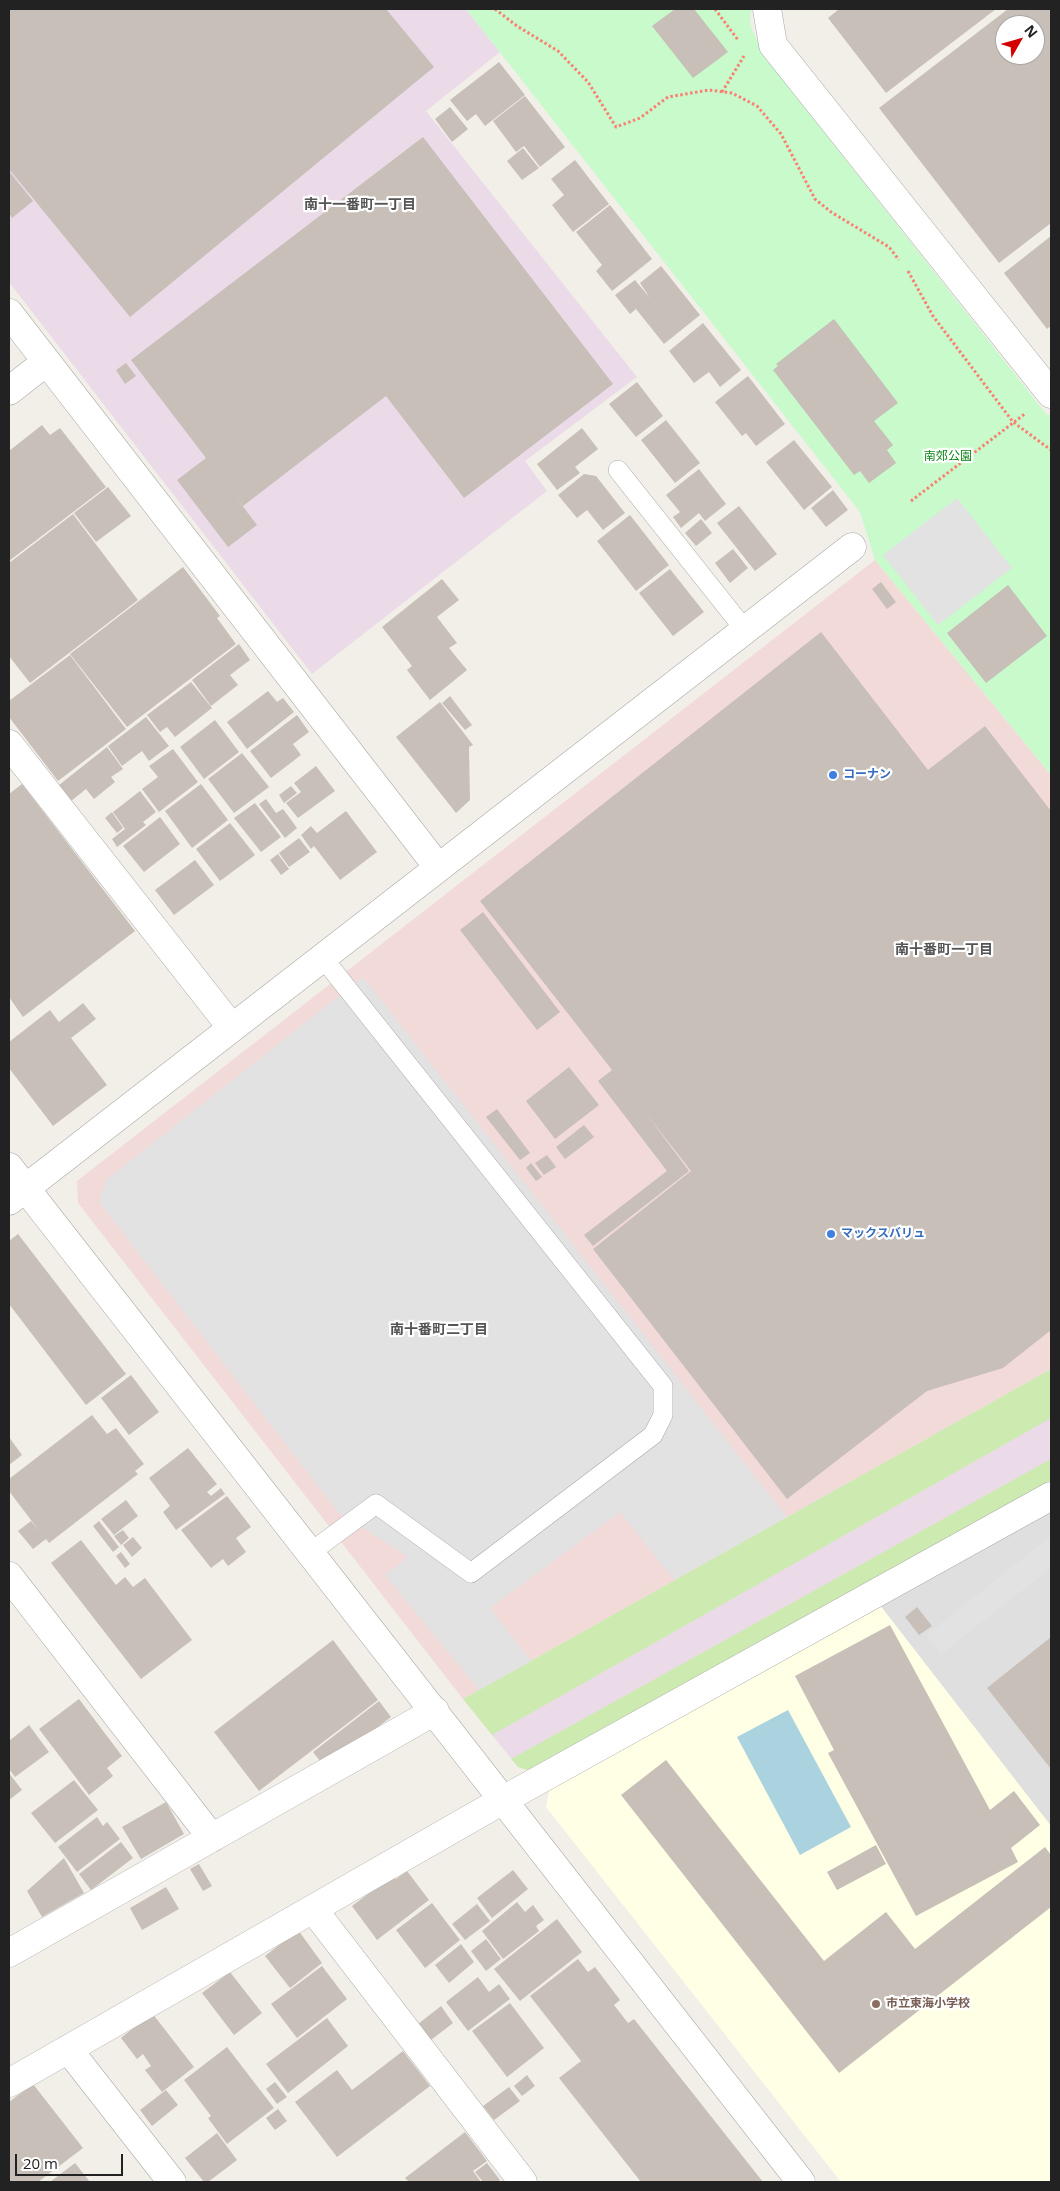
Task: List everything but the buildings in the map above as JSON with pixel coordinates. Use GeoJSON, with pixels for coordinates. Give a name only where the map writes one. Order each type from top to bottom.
{"type":"FeatureCollection","features":[{"type":"Feature","properties":{"kind":"street"},"geometry":{"type":"LineString","coordinates":[[766,9],[773,45],[1051,394]]}},
{"type":"Feature","properties":{"kind":"street"},"geometry":{"type":"LineString","coordinates":[[9,313],[438,867]]}},
{"type":"Feature","properties":{"kind":"street"},"geometry":{"type":"LineString","coordinates":[[9,392],[46,362]]}},
{"type":"Feature","properties":{"kind":"street"},"geometry":{"type":"LineString","coordinates":[[17,1194],[852,547]]}},
{"type":"Feature","properties":{"kind":"street"},"geometry":{"type":"LineString","coordinates":[[9,744],[232,1028]]}},
{"type":"Feature","properties":{"kind":"street"},"geometry":{"type":"LineString","coordinates":[[9,1166],[17,1194],[311,1552],[800,2182]]}},
{"type":"Feature","properties":{"kind":"street"},"geometry":{"type":"LineString","coordinates":[[9,2083],[503,1800],[1051,1496]]}},
{"type":"Feature","properties":{"kind":"street"},"geometry":{"type":"LineString","coordinates":[[9,1576],[212,1838]]}},
{"type":"Feature","properties":{"kind":"street"},"geometry":{"type":"LineString","coordinates":[[9,1953],[435,1711]]}},
{"type":"Feature","properties":{"kind":"street"},"geometry":{"type":"LineString","coordinates":[[313,1909],[523,2182]]}},
{"type":"Feature","properties":{"kind":"street"},"geometry":{"type":"LineString","coordinates":[[68,2049],[172,2182]]}},
{"type":"Feature","properties":{"kind":"lane"},"geometry":{"type":"LineString","coordinates":[[618,470],[745,630]]}},
{"type":"Feature","properties":{"kind":"lane"},"geometry":{"type":"LineString","coordinates":[[311,1552],[376,1504],[471,1573],[653,1435],[663,1415],[662,1386],[323,958]]}},
{"type":"Feature","properties":{"kind":"path"},"geometry":{"type":"LineString","coordinates":[[495,9],[517,26],[558,51],[588,82],[616,127],[640,118],[668,97],[708,90],[732,93],[757,106],[781,134],[815,199],[831,212],[889,248],[904,266],[933,316],[1013,422],[1051,450]]}},
{"type":"Feature","properties":{"kind":"path"},"geometry":{"type":"LineString","coordinates":[[715,9],[741,44]]}},
{"type":"Feature","properties":{"kind":"path"},"geometry":{"type":"LineString","coordinates":[[911,501],[1028,412]]}},
{"type":"Feature","properties":{"kind":"shaded area"},"geometry":{"type":"Polygon","coordinates":[[[9,9],[466,9],[500,52],[426,111],[637,377],[525,461],[547,491],[312,674],[9,282],[9,9]]]}},
{"type":"Feature","properties":{"kind":"shaded area"},"geometry":{"type":"Polygon","coordinates":[[[957,498],[1012,568],[938,625],[883,555],[957,498]]]}},
{"type":"Feature","properties":{"kind":"shaded area"},"geometry":{"type":"Polygon","coordinates":[[[875,560],[1051,775],[1051,1369],[463,1699],[78,1203],[77,1181],[875,560]]]}},
{"type":"Feature","properties":{"kind":"shaded area"},"geometry":{"type":"Polygon","coordinates":[[[363,977],[787,1517],[674,1580],[620,1512],[490,1608],[531,1661],[479,1690],[385,1575],[408,1557],[338,1512],[99,1202],[106,1180],[363,977]]]}},
{"type":"Feature","properties":{"kind":"shaded area"},"geometry":{"type":"Polygon","coordinates":[[[1051,1369],[1051,1480],[518,1767],[463,1699],[1051,1369]]]}},
{"type":"Feature","properties":{"kind":"shaded area"},"geometry":{"type":"Polygon","coordinates":[[[1051,1508],[1051,1826],[879,1604],[1051,1508]]]}},
{"type":"Feature","properties":{"kind":"shaded area"},"geometry":{"type":"Polygon","coordinates":[[[1051,1536],[1051,1568],[941,1654],[926,1635],[1051,1536]]]}},
{"type":"Feature","properties":{"kind":"shaded area","name":"市立東海小学校"},"geometry":{"type":"Polygon","coordinates":[[[879,1604],[1051,1826],[1051,2182],[841,2182],[546,1807],[550,1787],[879,1604]]]}},
{"type":"Feature","properties":{"kind":"green space","name":"南郊公園"},"geometry":{"type":"Polygon","coordinates":[[[466,9],[751,9],[750,24],[763,55],[1047,415],[1051,414],[1051,775],[875,560],[860,512],[466,9]]]}},
{"type":"Feature","properties":{"kind":"green space"},"geometry":{"type":"Polygon","coordinates":[[[1051,1369],[1051,1418],[492,1735],[463,1699],[1051,1369]]]}},
{"type":"Feature","properties":{"kind":"green space"},"geometry":{"type":"Polygon","coordinates":[[[1051,1459],[1051,1480],[534,1772],[518,1767],[511,1759],[1051,1459]]]}},
{"type":"Feature","properties":{"kind":"water"},"geometry":{"type":"Polygon","coordinates":[[[788,1710],[851,1827],[800,1855],[737,1737],[788,1710]]]}},
{"type":"Feature","properties":{"kind":"place","name":"コーナン"},"geometry":{"type":"Point","coordinates":[833,775]}},
{"type":"Feature","properties":{"kind":"place","name":"マックスバリュ"},"geometry":{"type":"Point","coordinates":[831,1234]}},
{"type":"Feature","properties":{"kind":"place","name":"市立東海小学校"},"geometry":{"type":"Point","coordinates":[876,2004]}},
{"type":"Feature","properties":{"kind":"district","name":"南十一番町一丁目"},"geometry":{"type":"Point","coordinates":[360,205]}},
{"type":"Feature","properties":{"kind":"district","name":"南十番町一丁目"},"geometry":{"type":"Point","coordinates":[944,950]}},
{"type":"Feature","properties":{"kind":"district","name":"南十番町二丁目"},"geometry":{"type":"Point","coordinates":[439,1330]}}]}
